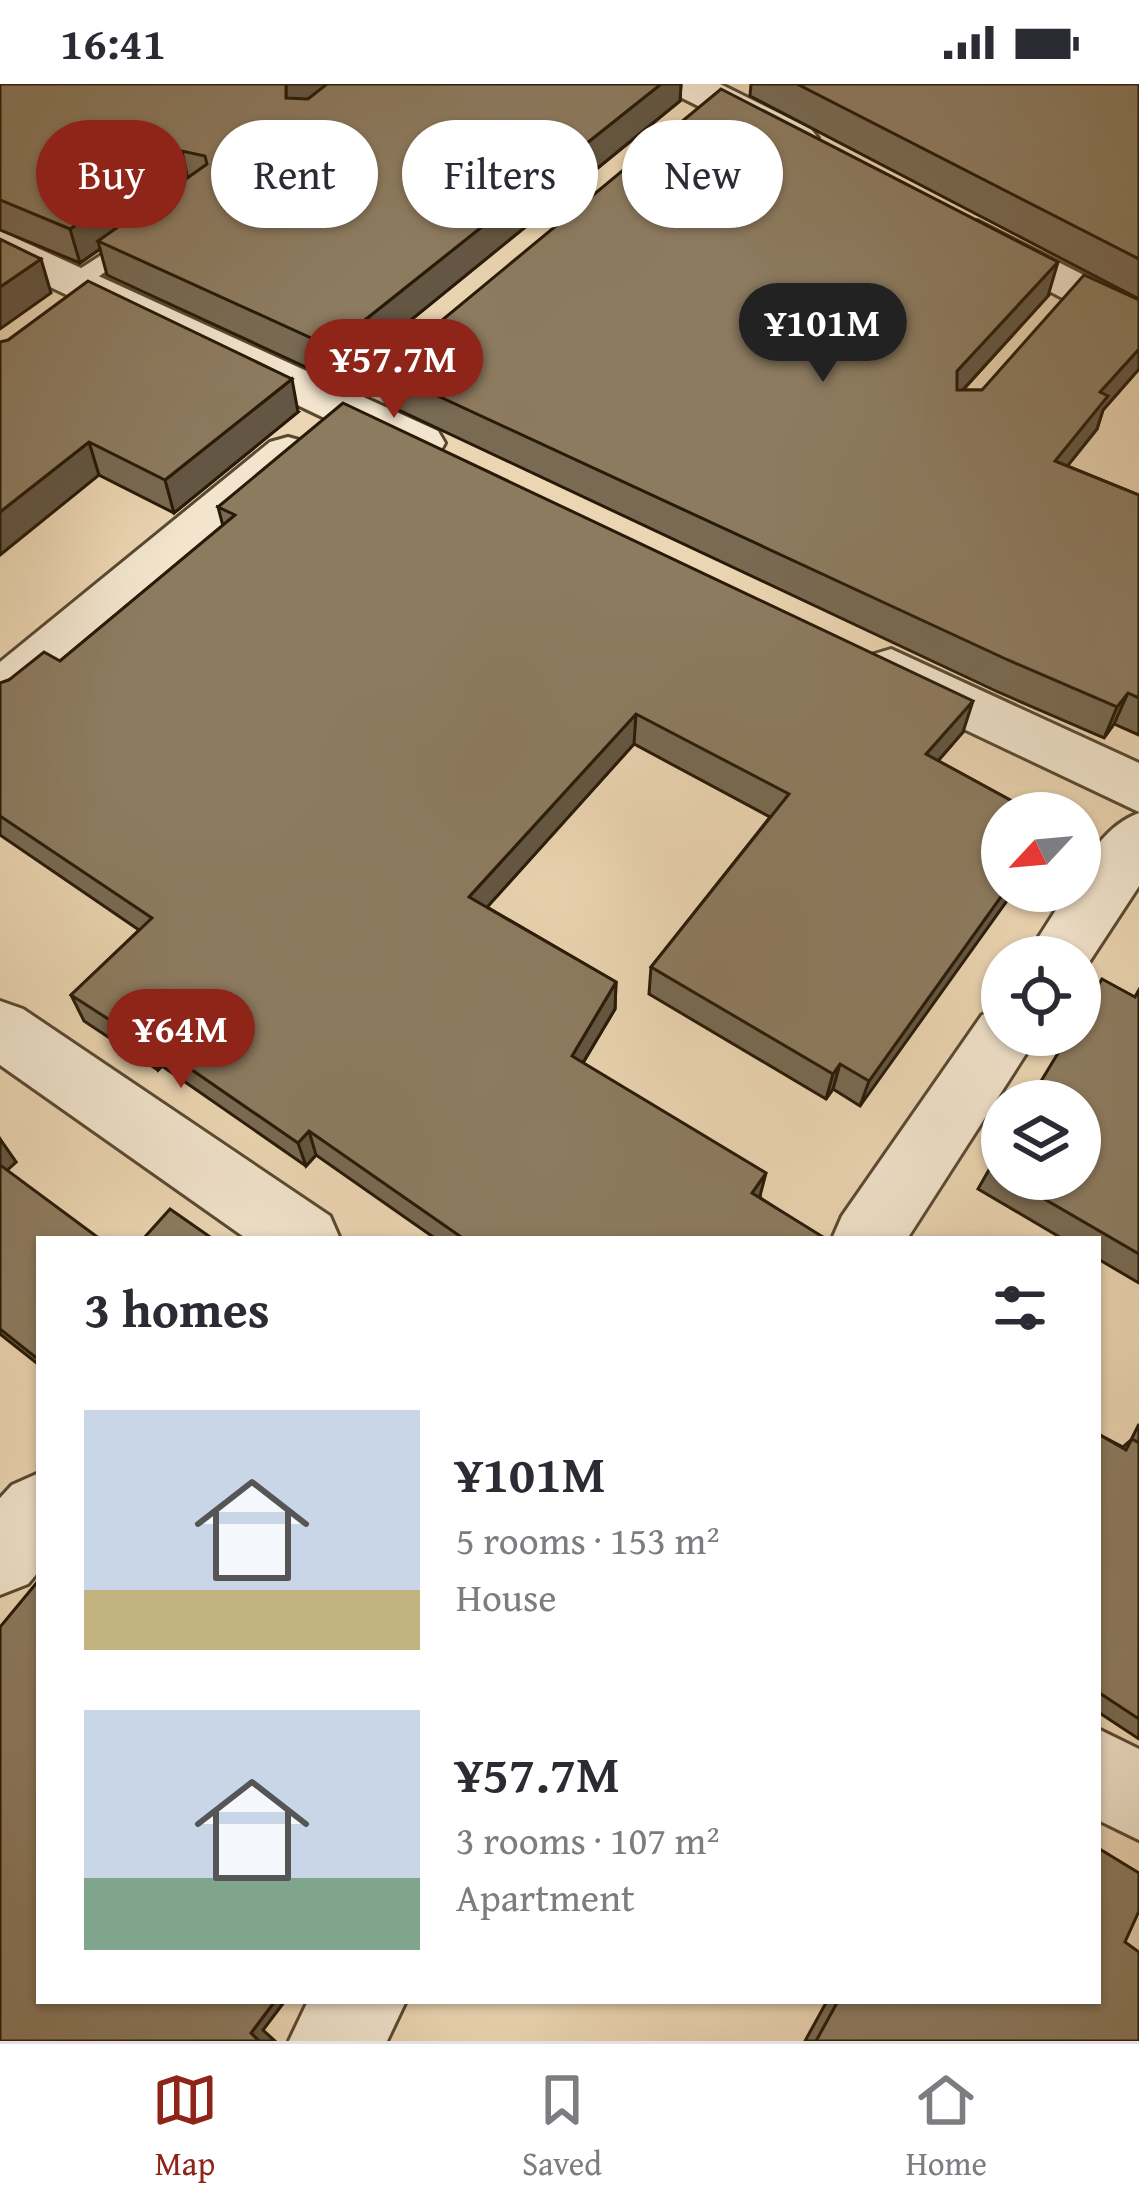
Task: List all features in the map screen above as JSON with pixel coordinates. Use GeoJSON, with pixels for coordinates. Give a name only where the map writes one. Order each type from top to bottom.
{"type":"FeatureCollection","features":[{"type":"Feature","properties":{"kind":"street"},"geometry":{"type":"LineString","coordinates":[[706,97],[844,164]]}},
{"type":"Feature","properties":{"kind":"street"},"geometry":{"type":"LineString","coordinates":[[948,220],[1067,296],[1139,323]]}},
{"type":"Feature","properties":{"kind":"street"},"geometry":{"type":"LineString","coordinates":[[0,244],[76,296],[363,392],[474,469]]}},
{"type":"Feature","properties":{"kind":"street"},"geometry":{"type":"LineString","coordinates":[[0,693],[363,392]]}},
{"type":"Feature","properties":{"kind":"street"},"geometry":{"type":"LineString","coordinates":[[838,644],[1139,789]]}},
{"type":"Feature","properties":{"kind":"street"},"geometry":{"type":"LineString","coordinates":[[1072,936],[1139,837]]}},
{"type":"Feature","properties":{"kind":"street"},"geometry":{"type":"LineString","coordinates":[[0,1029],[293,1236]]}},
{"type":"Feature","properties":{"kind":"street"},"geometry":{"type":"LineString","coordinates":[[869,1236],[991,1056]]}},
{"type":"Feature","properties":{"kind":"street"},"geometry":{"type":"LineString","coordinates":[[0,1556],[36,1515]]}},
{"type":"Feature","properties":{"kind":"street"},"geometry":{"type":"LineString","coordinates":[[1101,1773],[1139,1798]]}},
{"type":"Feature","properties":{"kind":"street"},"geometry":{"type":"LineString","coordinates":[[334,2041],[359,2004]]}},
{"type":"Feature","properties":{"kind":"lane"},"geometry":{"type":"LineString","coordinates":[[76,296],[155,228]]}},
{"type":"Feature","properties":{"kind":"building"},"geometry":{"type":"Polygon","coordinates":[[[0,84],[286,84],[286,98],[308,99],[327,84],[661,84],[598,134],[598,120],[402,120],[402,228],[480,228],[331,347],[98,241],[116,228],[187,228],[187,178],[207,164],[205,156],[187,152],[187,120],[36,120],[36,215],[0,200],[0,84]]]}},
{"type":"Feature","properties":{"kind":"building"},"geometry":{"type":"Polygon","coordinates":[[[797,84],[1139,84],[1139,259],[797,84]]]}},
{"type":"Feature","properties":{"kind":"building"},"geometry":{"type":"Polygon","coordinates":[[[721,89],[781,120],[684,120],[721,89]]]}},
{"type":"Feature","properties":{"kind":"building"},"geometry":{"type":"Polygon","coordinates":[[[783,121],[1058,262],[957,371],[957,390],[982,390],[1084,275],[1139,300],[1139,349],[1100,392],[1108,396],[1055,461],[1139,495],[1139,698],[1128,693],[1117,707],[1008,660],[382,370],[553,228],[598,228],[598,191],[622,171],[622,228],[783,228],[783,121]]]}},
{"type":"Feature","properties":{"kind":"building"},"geometry":{"type":"Polygon","coordinates":[[[0,239],[41,259],[0,287],[0,239]]]}},
{"type":"Feature","properties":{"kind":"building"},"geometry":{"type":"Polygon","coordinates":[[[88,281],[292,379],[165,480],[89,442],[0,512],[0,342],[88,281]]]}},
{"type":"Feature","properties":{"kind":"building"},"geometry":{"type":"Polygon","coordinates":[[[343,403],[973,701],[926,754],[996,792],[981,792],[981,912],[990,912],[869,1081],[840,1064],[833,1074],[651,967],[789,794],[636,714],[469,897],[616,982],[572,1056],[766,1173],[752,1193],[821,1236],[460,1236],[309,1131],[298,1143],[150,1041],[147,1044],[71,995],[152,918],[0,816],[0,683],[44,652],[60,661],[235,515],[218,507],[343,403]]]}},
{"type":"Feature","properties":{"kind":"building"},"geometry":{"type":"Polygon","coordinates":[[[1101,981],[1135,997],[1139,990],[1139,1254],[1046,1200],[1101,1200],[1101,1080],[1042,1080],[1056,1056],[1101,1056],[1101,981]]]}},
{"type":"Feature","properties":{"kind":"building"},"geometry":{"type":"Polygon","coordinates":[[[0,1165],[96,1236],[36,1236],[36,1358],[0,1329],[0,1165]]]}},
{"type":"Feature","properties":{"kind":"building"},"geometry":{"type":"Polygon","coordinates":[[[170,1209],[209,1236],[146,1236],[170,1209]]]}},
{"type":"Feature","properties":{"kind":"building"},"geometry":{"type":"Polygon","coordinates":[[[1101,1436],[1126,1450],[1132,1439],[1139,1443],[1139,1719],[1101,1694],[1101,1436]]]}},
{"type":"Feature","properties":{"kind":"building"},"geometry":{"type":"Polygon","coordinates":[[[36,1584],[36,2004],[273,2004],[251,2033],[259,2041],[0,2041],[0,1627],[36,1584]]]}},
{"type":"Feature","properties":{"kind":"building"},"geometry":{"type":"Polygon","coordinates":[[[1101,1850],[1139,1873],[1139,1911],[1125,1942],[1139,1952],[1139,2041],[816,2041],[836,2004],[1101,2004],[1101,1850]]]}}]}
